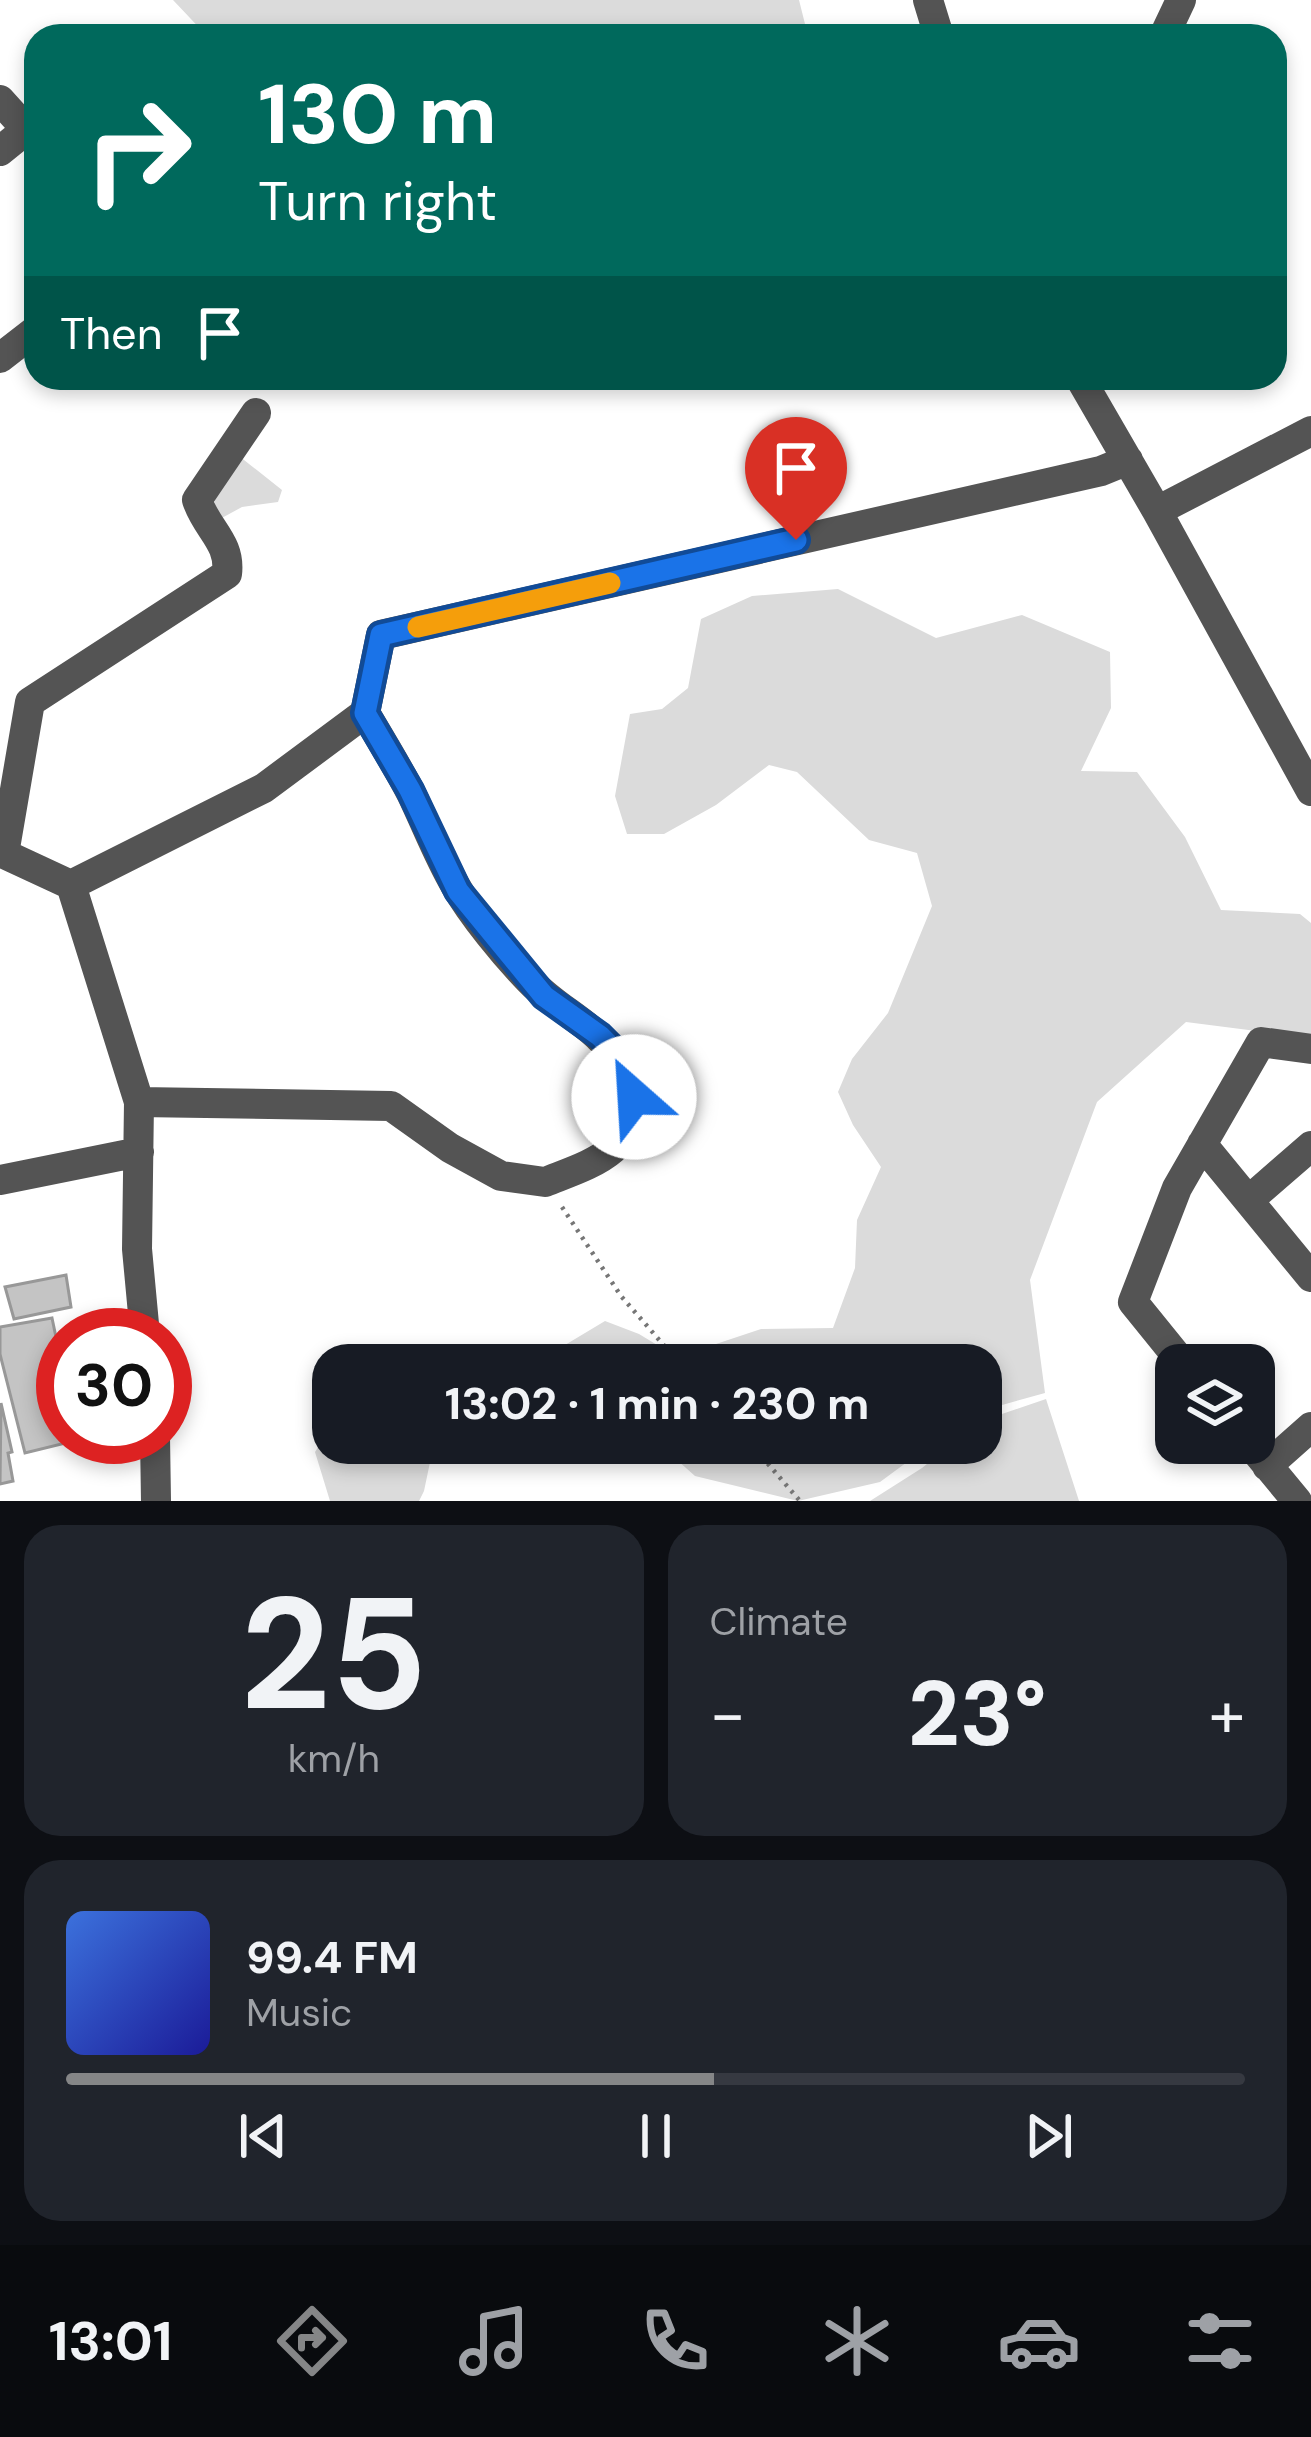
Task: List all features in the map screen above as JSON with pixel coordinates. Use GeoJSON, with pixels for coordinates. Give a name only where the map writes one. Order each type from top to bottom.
{"type":"FeatureCollection","features":[{"type":"Feature","properties":{"kind":"street"},"geometry":{"type":"LineString","coordinates":[[0,100],[24,127]]}},
{"type":"Feature","properties":{"kind":"street"},"geometry":{"type":"LineString","coordinates":[[0,358],[24,339]]}},
{"type":"Feature","properties":{"kind":"street"},"geometry":{"type":"LineString","coordinates":[[1087,390],[1311,791]]}},
{"type":"Feature","properties":{"kind":"street"},"geometry":{"type":"LineString","coordinates":[[142,1308],[137,1249],[139,1102],[71,886],[2,853],[30,702],[227,574],[229,556],[197,500],[256,413]]}},
{"type":"Feature","properties":{"kind":"street"},"geometry":{"type":"LineString","coordinates":[[1157,511],[1311,431]]}},
{"type":"Feature","properties":{"kind":"street"},"geometry":{"type":"LineString","coordinates":[[71,886],[264,788],[365,713],[381,635],[1100,471],[1128,460]]}},
{"type":"Feature","properties":{"kind":"street"},"geometry":{"type":"LineString","coordinates":[[139,1102],[391,1106],[450,1148],[502,1176],[545,1182],[600,1160],[622,1141],[632,1108],[631,1083],[612,1048],[544,996],[458,891],[410,790],[365,713]]}},
{"type":"Feature","properties":{"kind":"street"},"geometry":{"type":"LineString","coordinates":[[1167,1344],[1133,1303],[1177,1188],[1261,1042],[1311,1049]]}},
{"type":"Feature","properties":{"kind":"street"},"geometry":{"type":"LineString","coordinates":[[1202,1144],[1311,1277]]}},
{"type":"Feature","properties":{"kind":"street"},"geometry":{"type":"LineString","coordinates":[[1249,1200],[1311,1146]]}},
{"type":"Feature","properties":{"kind":"street"},"geometry":{"type":"LineString","coordinates":[[0,1180],[139,1152]]}},
{"type":"Feature","properties":{"kind":"street"},"geometry":{"type":"LineString","coordinates":[[1275,1445],[1311,1427]]}},
{"type":"Feature","properties":{"kind":"street"},"geometry":{"type":"LineString","coordinates":[[155,1464],[156,1501]]}},
{"type":"Feature","properties":{"kind":"street"},"geometry":{"type":"LineString","coordinates":[[1266,1464],[1297,1501]]}},
{"type":"Feature","properties":{"kind":"path"},"geometry":{"type":"LineString","coordinates":[[545,1182],[621,1296],[663,1344]]}},
{"type":"Feature","properties":{"kind":"path"},"geometry":{"type":"LineString","coordinates":[[768,1464],[800,1501]]}},
{"type":"Feature","properties":{"kind":"shaded area"},"geometry":{"type":"Polygon","coordinates":[[[173,0],[799,0],[805,24],[196,24],[173,0]]]}},
{"type":"Feature","properties":{"kind":"shaded area"},"geometry":{"type":"Polygon","coordinates":[[[239,456],[282,490],[278,502],[242,507],[220,519],[215,492],[239,456]]]}},
{"type":"Feature","properties":{"kind":"shaded area"},"geometry":{"type":"Polygon","coordinates":[[[838,589],[936,638],[1022,615],[1110,652],[1111,708],[1081,771],[1137,772],[1185,837],[1221,910],[1300,914],[1311,923],[1311,1038],[1186,1022],[1097,1102],[1030,1280],[1045,1393],[1002,1405],[1002,1344],[716,1344],[761,1329],[833,1328],[855,1268],[857,1220],[881,1167],[838,1092],[852,1059],[888,1013],[932,906],[917,853],[869,840],[797,772],[769,765],[716,805],[664,834],[627,834],[615,796],[630,714],[662,709],[688,688],[701,619],[752,596],[838,589]]]}},
{"type":"Feature","properties":{"kind":"shaded area"},"geometry":{"type":"Polygon","coordinates":[[[605,1321],[656,1344],[567,1344],[605,1321]]]}},
{"type":"Feature","properties":{"kind":"shaded area"},"geometry":{"type":"Polygon","coordinates":[[[1046,1399],[1079,1501],[870,1501],[927,1464],[1002,1464],[1002,1414],[1046,1399]]]}},
{"type":"Feature","properties":{"kind":"shaded area"},"geometry":{"type":"Polygon","coordinates":[[[319,1464],[430,1464],[419,1501],[330,1501],[319,1464]]]}},
{"type":"Feature","properties":{"kind":"shaded area"},"geometry":{"type":"Polygon","coordinates":[[[682,1464],[904,1464],[880,1482],[798,1501],[695,1476],[682,1464]]]}},
{"type":"Feature","properties":{"kind":"building"},"geometry":{"type":"Polygon","coordinates":[[[66,1275],[71,1307],[36,1308],[36,1314],[14,1319],[5,1287],[66,1275]]]}},
{"type":"Feature","properties":{"kind":"building"},"geometry":{"type":"Polygon","coordinates":[[[36,1321],[36,1450],[25,1453],[0,1354],[0,1327],[36,1321]]]}},
{"type":"Feature","properties":{"kind":"building"},"geometry":{"type":"Polygon","coordinates":[[[1,1403],[13,1481],[0,1484],[1,1403]]]}},
{"type":"Feature","properties":{"kind":"slow traffic"},"geometry":{"type":"LineString","coordinates":[[418,627],[610,583]]}},
{"type":"Feature","properties":{"kind":"route"},"geometry":{"type":"LineString","coordinates":[[634,1097],[612,1048],[544,996],[458,891],[410,790],[365,713],[381,635],[796,540]]}}]}
